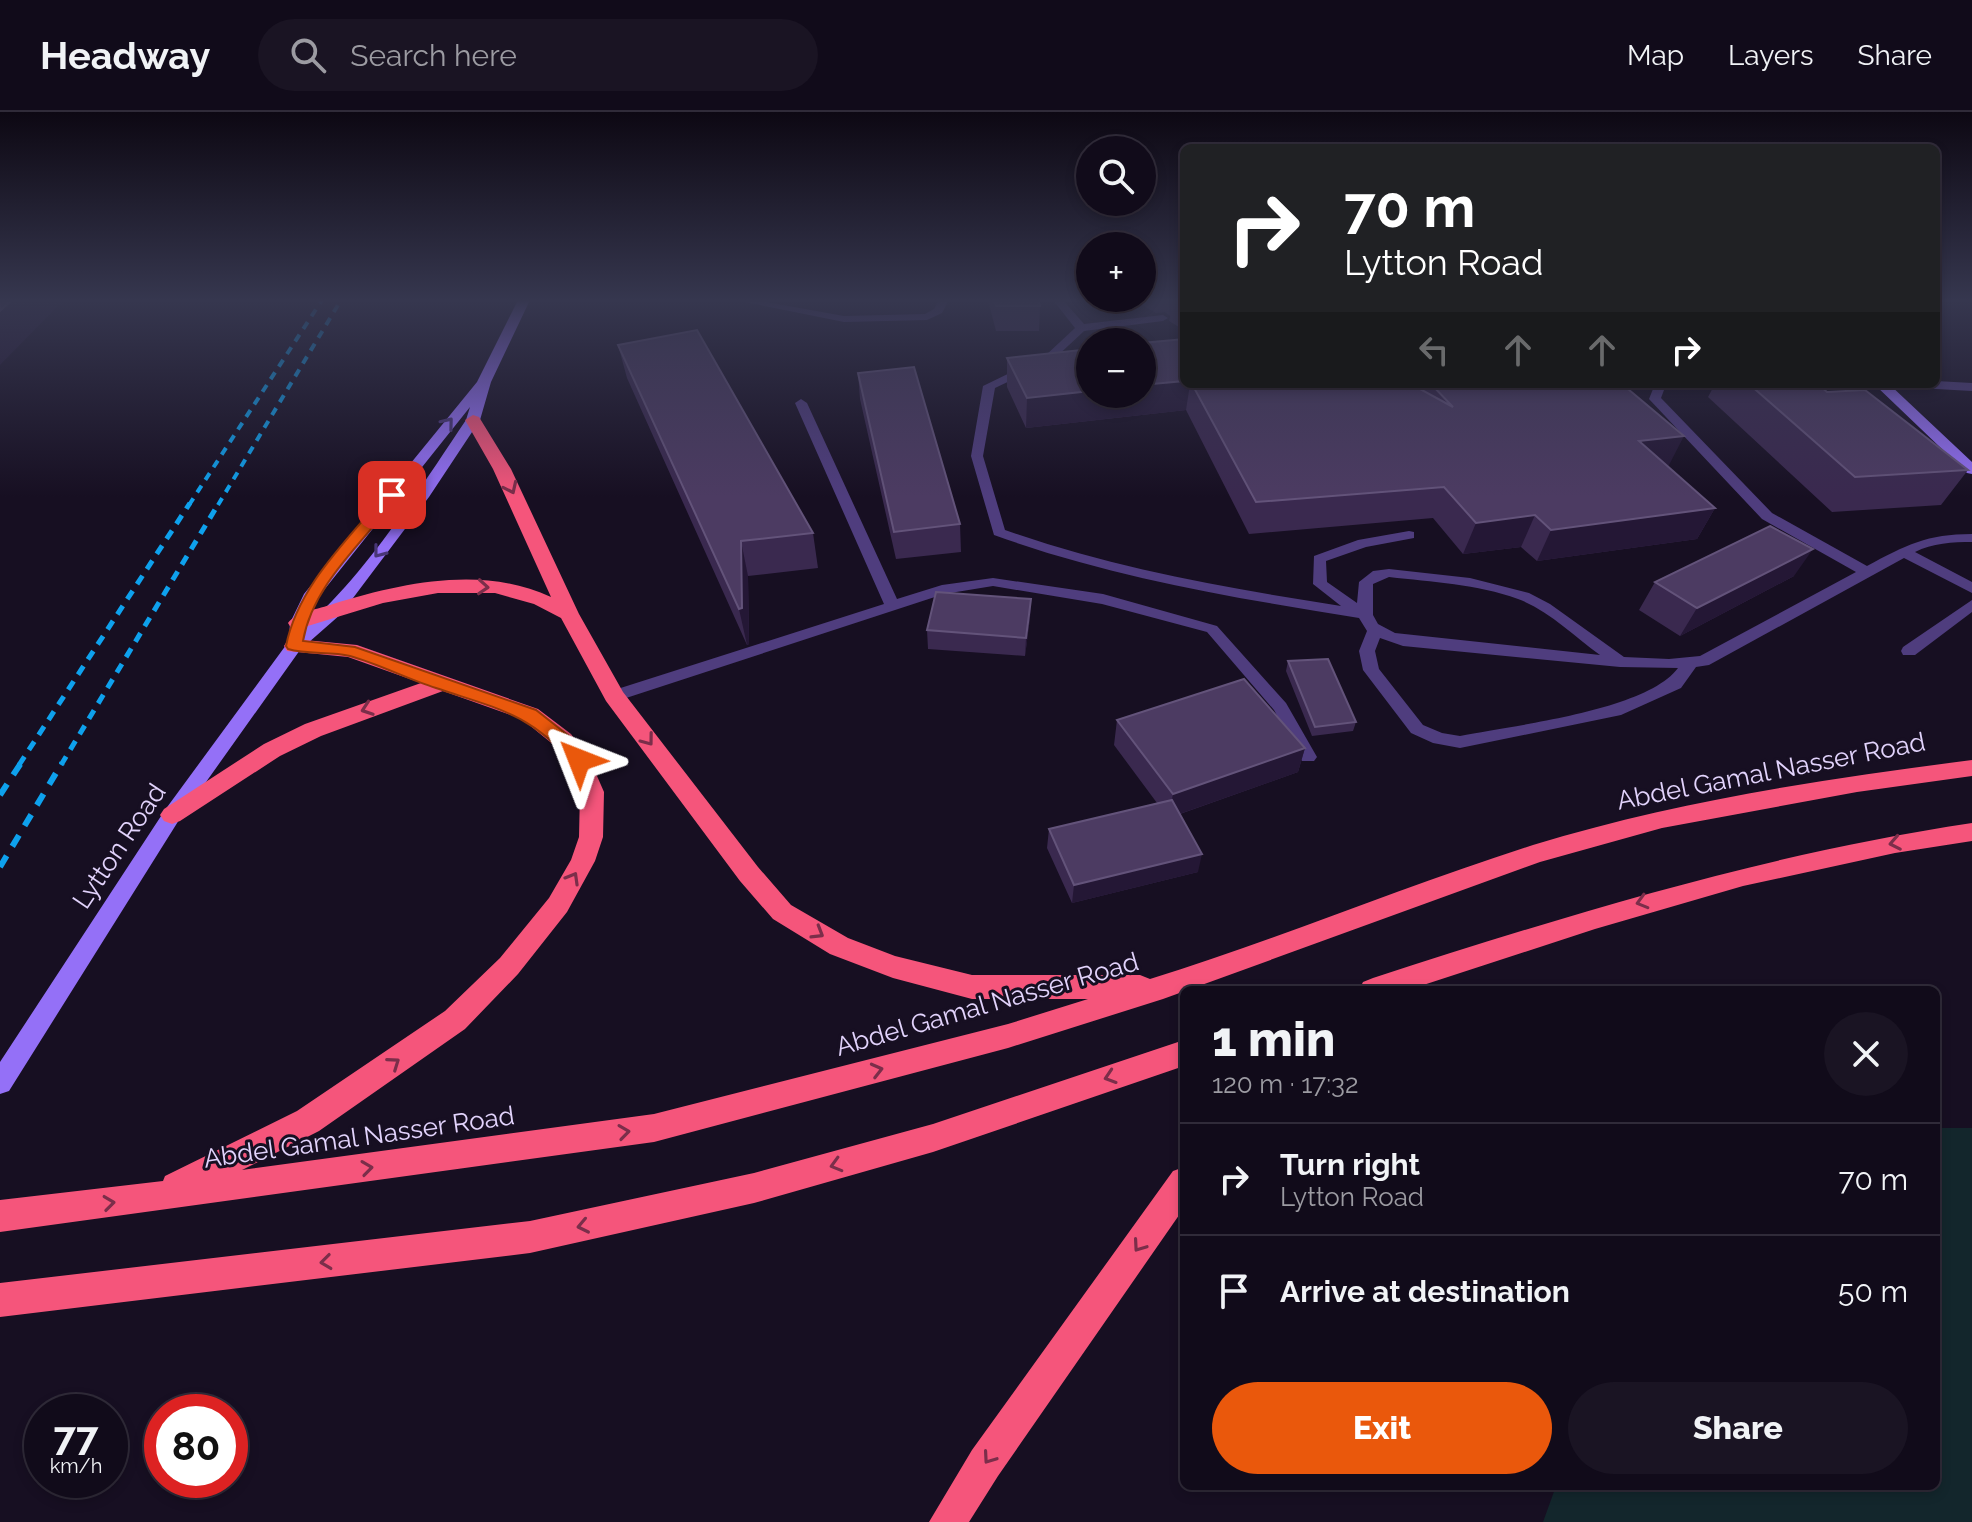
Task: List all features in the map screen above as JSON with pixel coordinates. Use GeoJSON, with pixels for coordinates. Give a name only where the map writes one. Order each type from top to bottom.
{"type":"FeatureCollection","features":[{"type":"Feature","properties":{"kind":"highway"},"geometry":{"type":"LineString","coordinates":[[473,420],[502,469],[569,614],[614,696],[749,874],[782,912],[839,946],[893,967],[972,987],[1163,987]]}},
{"type":"Feature","properties":{"kind":"highway"},"geometry":{"type":"LineString","coordinates":[[298,623],[402,592],[477,587],[526,594],[569,614]]}},
{"type":"Feature","properties":{"kind":"highway"},"geometry":{"type":"LineString","coordinates":[[156,1197],[308,1121],[455,1020],[519,954],[558,905],[583,861],[591,837],[592,792],[579,760],[563,740],[530,714],[350,650],[294,646]]}},
{"type":"Feature","properties":{"kind":"highway"},"geometry":{"type":"LineString","coordinates":[[172,815],[272,750],[313,730],[441,684]]}},
{"type":"Feature","properties":{"kind":"highway","name":"Abdel Gamal Nasser Road"},"geometry":{"type":"LineString","coordinates":[[0,1216],[654,1128],[1008,1036],[1163,987],[1536,854],[1662,819],[1857,783],[1972,768]]}},
{"type":"Feature","properties":{"kind":"highway"},"geometry":{"type":"LineString","coordinates":[[1385,986],[1602,913],[1728,878],[1859,850],[1972,832]]}},
{"type":"Feature","properties":{"kind":"highway"},"geometry":{"type":"LineString","coordinates":[[0,1300],[530,1237],[754,1188],[933,1138],[1180,1054]]}},
{"type":"Feature","properties":{"kind":"highway"},"geometry":{"type":"LineString","coordinates":[[948,1522],[985,1463],[1180,1188]]}},
{"type":"Feature","properties":{"kind":"main road","name":"Lytton Road"},"geometry":{"type":"LineString","coordinates":[[0,1083],[172,815],[294,646],[335,610],[422,497],[473,420],[492,366]]}},
{"type":"Feature","properties":{"kind":"main road","name":"Lytton Road"},"geometry":{"type":"LineString","coordinates":[[294,646],[298,623],[312,594],[450,420],[484,382]]}},
{"type":"Feature","properties":{"kind":"main road"},"geometry":{"type":"LineString","coordinates":[[1885,388],[1972,470]]}},
{"type":"Feature","properties":{"kind":"lane"},"geometry":{"type":"LineString","coordinates":[[1032,366],[989,386],[977,456],[999,532],[1049,552],[1126,573],[1362,614]]}},
{"type":"Feature","properties":{"kind":"lane"},"geometry":{"type":"LineString","coordinates":[[1940,385],[1972,387]]}},
{"type":"Feature","properties":{"kind":"lane"},"geometry":{"type":"LineString","coordinates":[[1659,388],[1655,399],[1767,516],[1869,573]]}},
{"type":"Feature","properties":{"kind":"lane"},"geometry":{"type":"LineString","coordinates":[[801,403],[893,606]]}},
{"type":"Feature","properties":{"kind":"lane"},"geometry":{"type":"LineString","coordinates":[[1409,535],[1363,543],[1319,559],[1320,584],[1362,614],[1375,630],[1420,644],[1620,662],[1690,664],[1703,661],[1919,544],[1972,538]]}},
{"type":"Feature","properties":{"kind":"lane"},"geometry":{"type":"LineString","coordinates":[[1906,553],[1972,588]]}},
{"type":"Feature","properties":{"kind":"lane"},"geometry":{"type":"LineString","coordinates":[[1362,614],[1366,582],[1378,574],[1470,582],[1509,591],[1545,607],[1620,662]]}},
{"type":"Feature","properties":{"kind":"lane"},"geometry":{"type":"LineString","coordinates":[[614,696],[942,590],[993,582],[1103,599],[1212,629],[1280,707],[1308,757]]}},
{"type":"Feature","properties":{"kind":"lane"},"geometry":{"type":"LineString","coordinates":[[1909,651],[1972,605]]}},
{"type":"Feature","properties":{"kind":"lane"},"geometry":{"type":"LineString","coordinates":[[1375,630],[1367,651],[1371,670],[1417,729],[1439,739],[1460,742],[1615,711],[1675,684],[1690,664]]}},
{"type":"Feature","properties":{"kind":"shaded area"},"geometry":{"type":"Polygon","coordinates":[[[1940,1128],[1972,1128],[1972,1522],[1543,1522],[1555,1490],[1940,1490],[1940,1128]]]}},
{"type":"Feature","properties":{"kind":"building"},"geometry":{"type":"Polygon","coordinates":[[[628,366],[717,366],[813,533],[741,541],[742,608],[739,609],[628,366]]]}},
{"type":"Feature","properties":{"kind":"building"},"geometry":{"type":"Polygon","coordinates":[[[1011,366],[1076,366],[1076,393],[1027,398],[1011,366]]]}},
{"type":"Feature","properties":{"kind":"building"},"geometry":{"type":"Polygon","coordinates":[[[1156,366],[1180,366],[1180,381],[1156,384],[1156,366]]]}},
{"type":"Feature","properties":{"kind":"building"},"geometry":{"type":"Polygon","coordinates":[[[914,367],[960,524],[894,532],[858,373],[914,367]]]}},
{"type":"Feature","properties":{"kind":"building"},"geometry":{"type":"Polygon","coordinates":[[[1194,388],[1418,388],[1453,407],[1435,388],[1627,388],[1684,436],[1639,441],[1715,508],[1551,530],[1535,515],[1476,523],[1444,487],[1256,502],[1194,388]]]}},
{"type":"Feature","properties":{"kind":"building"},"geometry":{"type":"Polygon","coordinates":[[[1754,388],[1822,388],[1827,392],[1865,390],[1968,470],[1855,477],[1754,388]]]}},
{"type":"Feature","properties":{"kind":"building"},"geometry":{"type":"Polygon","coordinates":[[[1770,526],[1813,549],[1697,608],[1655,582],[1770,526]]]}},
{"type":"Feature","properties":{"kind":"building"},"geometry":{"type":"Polygon","coordinates":[[[936,592],[1031,599],[1026,638],[927,630],[936,592]]]}},
{"type":"Feature","properties":{"kind":"building"},"geometry":{"type":"Polygon","coordinates":[[[1328,659],[1356,722],[1315,727],[1288,661],[1328,659]]]}},
{"type":"Feature","properties":{"kind":"building"},"geometry":{"type":"Polygon","coordinates":[[[1244,679],[1305,748],[1173,794],[1117,720],[1244,679]]]}},
{"type":"Feature","properties":{"kind":"building"},"geometry":{"type":"Polygon","coordinates":[[[1172,800],[1202,854],[1074,885],[1049,829],[1172,800]]]}},
{"type":"Feature","properties":{"kind":"railway"},"geometry":{"type":"LineString","coordinates":[[189,505],[279,366]]}},
{"type":"Feature","properties":{"kind":"railway"},"geometry":{"type":"LineString","coordinates":[[218,505],[302,366]]}},
{"type":"Feature","properties":{"kind":"railway"},"geometry":{"type":"LineString","coordinates":[[19,765],[190,503]]}},
{"type":"Feature","properties":{"kind":"railway"},"geometry":{"type":"LineString","coordinates":[[61,765],[219,503]]}},
{"type":"Feature","properties":{"kind":"railway"},"geometry":{"type":"LineString","coordinates":[[0,795],[21,763]]}},
{"type":"Feature","properties":{"kind":"railway"},"geometry":{"type":"LineString","coordinates":[[0,867],[62,763]]}},
{"type":"Feature","properties":{"kind":"route"},"geometry":{"type":"LineString","coordinates":[[392,495],[312,594],[298,623],[294,646],[319,645],[350,650],[530,714],[563,740],[579,760]]}}]}
